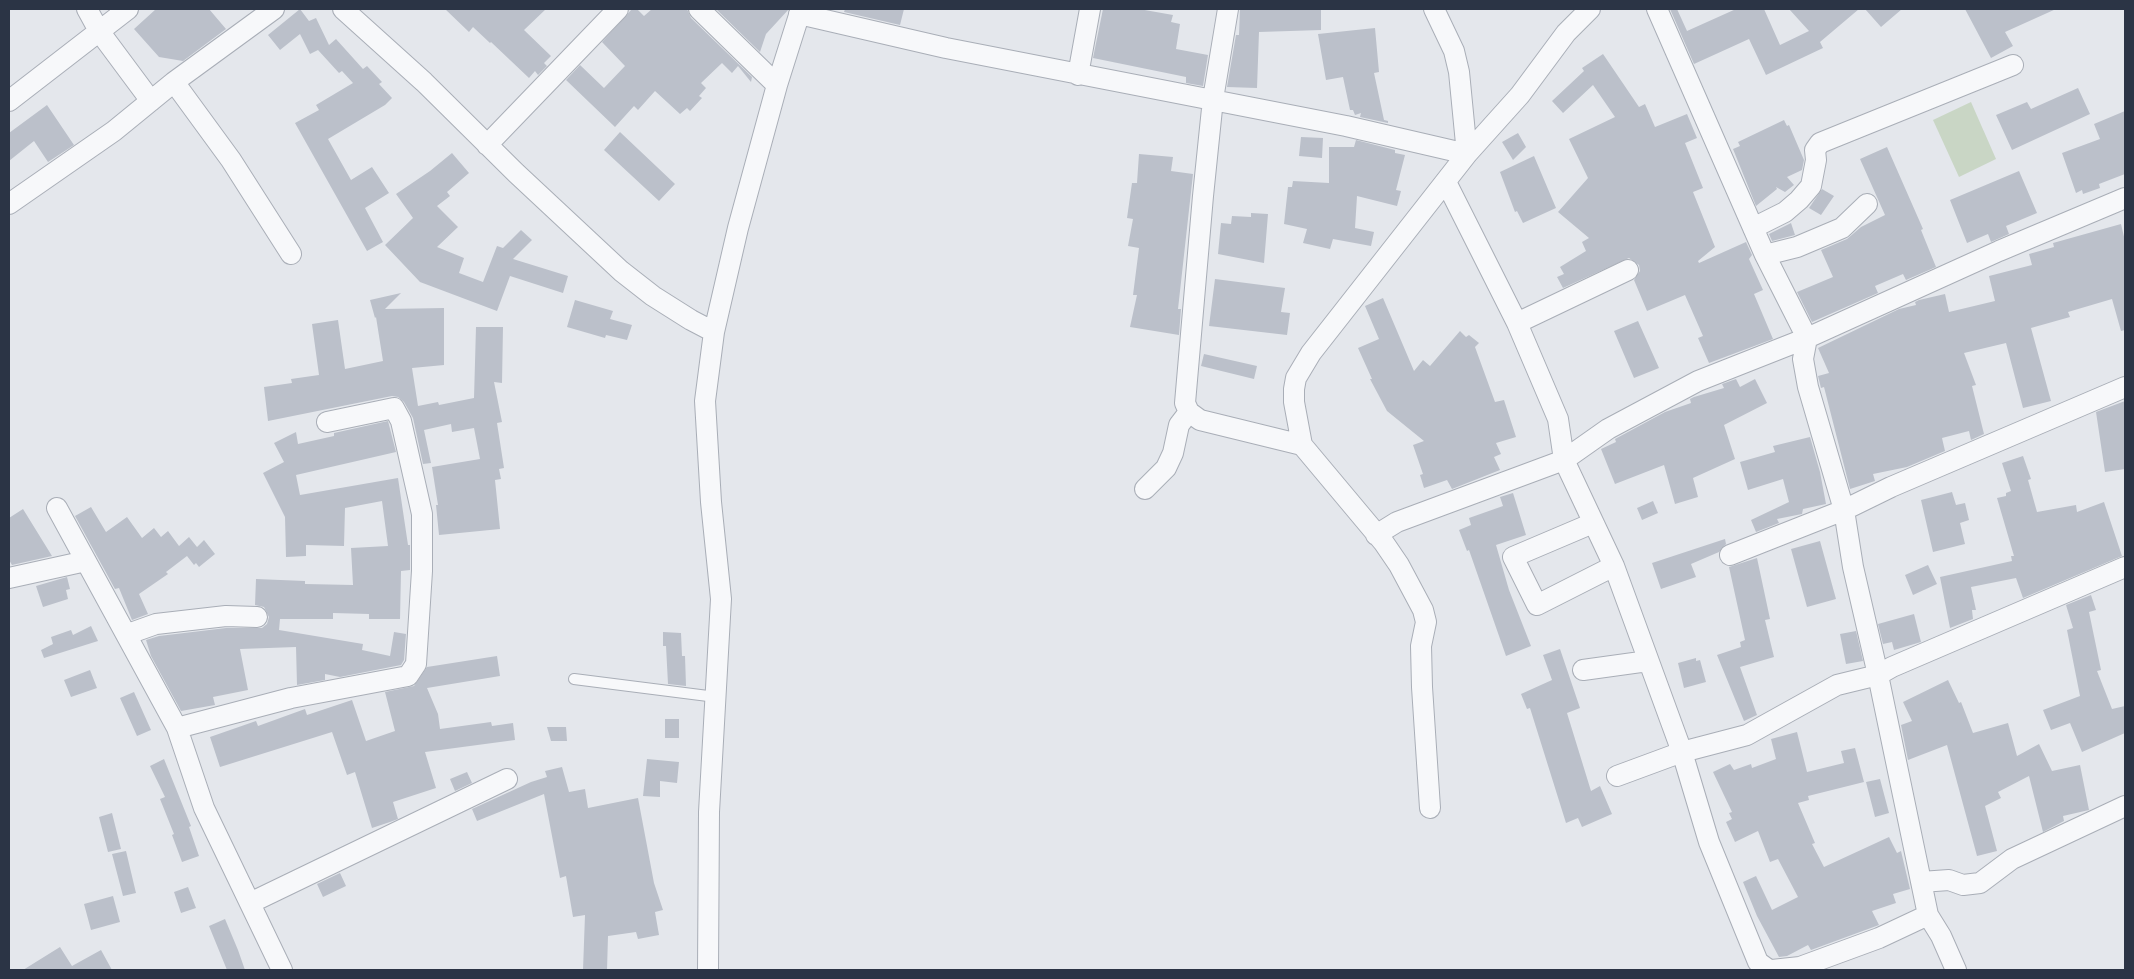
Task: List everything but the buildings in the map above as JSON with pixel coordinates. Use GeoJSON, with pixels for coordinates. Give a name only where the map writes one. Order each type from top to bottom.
{"type":"FeatureCollection","features":[{"type":"Feature","properties":{"kind":"street"},"geometry":{"type":"LineString","coordinates":[[87,9],[99,31],[151,101]]}},
{"type":"Feature","properties":{"kind":"street"},"geometry":{"type":"LineString","coordinates":[[9,101],[128,9]]}},
{"type":"Feature","properties":{"kind":"street"},"geometry":{"type":"LineString","coordinates":[[9,204],[45,181],[114,131],[174,82],[274,9]]}},
{"type":"Feature","properties":{"kind":"street"},"geometry":{"type":"LineString","coordinates":[[343,9],[424,82],[487,145],[621,271],[653,296],[714,332]]}},
{"type":"Feature","properties":{"kind":"street"},"geometry":{"type":"LineString","coordinates":[[487,145],[618,9]]}},
{"type":"Feature","properties":{"kind":"street"},"geometry":{"type":"LineString","coordinates":[[699,9],[777,85]]}},
{"type":"Feature","properties":{"kind":"street"},"geometry":{"type":"LineString","coordinates":[[1078,75],[1090,9]]}},
{"type":"Feature","properties":{"kind":"street"},"geometry":{"type":"LineString","coordinates":[[1228,9],[1213,99],[1185,403],[1189,412],[1207,422],[1302,445]]}},
{"type":"Feature","properties":{"kind":"street"},"geometry":{"type":"LineString","coordinates":[[1434,9],[1454,51],[1459,72],[1468,154]]}},
{"type":"Feature","properties":{"kind":"street"},"geometry":{"type":"LineString","coordinates":[[1430,808],[1421,646],[1426,622],[1417,596],[1400,565],[1384,543],[1302,445],[1294,402],[1296,378],[1311,353],[1468,154],[1520,95],[1566,33],[1590,9]]}},
{"type":"Feature","properties":{"kind":"street"},"geometry":{"type":"LineString","coordinates":[[1657,9],[1765,255],[1807,338],[1803,359],[1808,387],[1844,510],[1853,566],[1878,675],[1928,915],[1941,936],[1956,970]]}},
{"type":"Feature","properties":{"kind":"street"},"geometry":{"type":"LineString","coordinates":[[708,970],[709,812],[721,599],[711,502],[705,401],[714,332],[738,228],[777,85],[800,11],[946,48],[1346,126],[1468,154]]}},
{"type":"Feature","properties":{"kind":"street"},"geometry":{"type":"LineString","coordinates":[[1753,228],[1785,212],[1812,186],[1816,160],[1815,150],[1820,143],[2013,65]]}},
{"type":"Feature","properties":{"kind":"street"},"geometry":{"type":"LineString","coordinates":[[174,82],[231,160],[291,254]]}},
{"type":"Feature","properties":{"kind":"street"},"geometry":{"type":"LineString","coordinates":[[1446,182],[1517,323],[1558,419],[1564,460],[1614,566],[1682,752],[1709,842],[1758,962],[1770,970],[1800,967],[1879,938],[1928,915]]}},
{"type":"Feature","properties":{"kind":"street"},"geometry":{"type":"LineString","coordinates":[[1376,535],[1397,522],[1564,460],[1608,429],[1698,381],[1807,338],[1999,251],[2125,198]]}},
{"type":"Feature","properties":{"kind":"street"},"geometry":{"type":"LineString","coordinates":[[1765,255],[1797,247],[1842,228],[1867,204]]}},
{"type":"Feature","properties":{"kind":"street"},"geometry":{"type":"LineString","coordinates":[[1517,323],[1628,270]]}},
{"type":"Feature","properties":{"kind":"street"},"geometry":{"type":"LineString","coordinates":[[1730,555],[1844,510],[1891,487],[2125,388]]}},
{"type":"Feature","properties":{"kind":"street"},"geometry":{"type":"LineString","coordinates":[[177,728],[291,698],[408,676],[416,664],[422,571],[422,514],[401,421],[394,408],[328,422]]}},
{"type":"Feature","properties":{"kind":"street"},"geometry":{"type":"LineString","coordinates":[[1145,488],[1166,468],[1173,453],[1179,425],[1189,412]]}},
{"type":"Feature","properties":{"kind":"street"},"geometry":{"type":"LineString","coordinates":[[58,508],[128,634],[177,728],[204,808],[282,970]]}},
{"type":"Feature","properties":{"kind":"street"},"geometry":{"type":"LineString","coordinates":[[1593,522],[1513,557],[1537,605],[1614,566]]}},
{"type":"Feature","properties":{"kind":"street"},"geometry":{"type":"LineString","coordinates":[[9,578],[86,561]]}},
{"type":"Feature","properties":{"kind":"street"},"geometry":{"type":"LineString","coordinates":[[1617,776],[1682,752],[1747,735],[1837,685],[1878,675],[1892,667],[2125,567]]}},
{"type":"Feature","properties":{"kind":"street"},"geometry":{"type":"LineString","coordinates":[[128,634],[156,624],[226,616],[257,617]]}},
{"type":"Feature","properties":{"kind":"street"},"geometry":{"type":"LineString","coordinates":[[1583,670],[1648,661]]}},
{"type":"Feature","properties":{"kind":"street"},"geometry":{"type":"LineString","coordinates":[[250,903],[507,779]]}},
{"type":"Feature","properties":{"kind":"street"},"geometry":{"type":"LineString","coordinates":[[1921,882],[1949,880],[1963,885],[1980,883],[2012,859],[2125,806]]}},
{"type":"Feature","properties":{"kind":"lane"},"geometry":{"type":"LineString","coordinates":[[574,679],[716,697]]}},
{"type":"Feature","properties":{"kind":"green space"},"geometry":{"type":"Polygon","coordinates":[[[1971,102],[1996,159],[1959,177],[1933,120],[1971,102]]]}}]}
